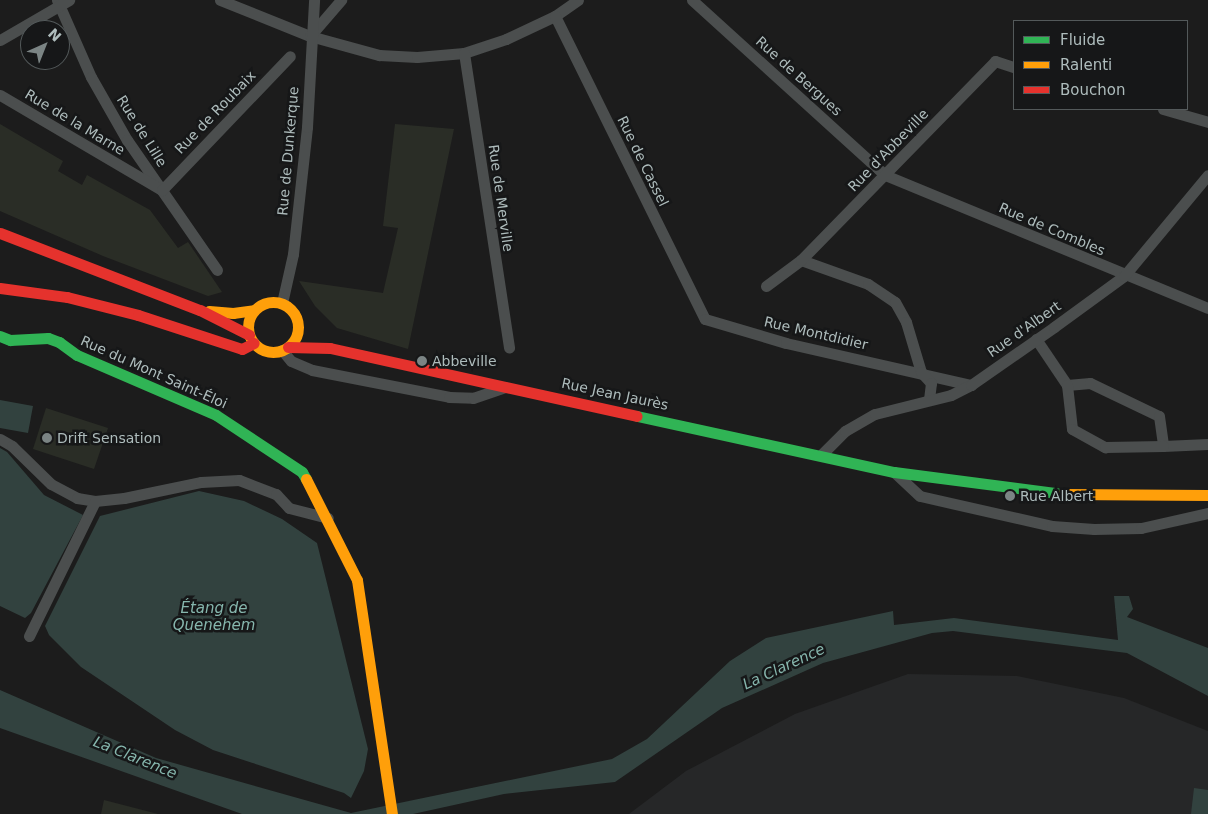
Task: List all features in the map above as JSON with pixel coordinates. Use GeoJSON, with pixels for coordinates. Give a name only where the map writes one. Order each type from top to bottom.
{"type":"FeatureCollection","features":[{"type":"Feature","properties":{"kind":"main road"},"geometry":{"type":"LineString","coordinates":[[0,233],[200,310],[252,339],[270,352],[285,349],[297,336],[298,322],[292,310],[282,303],[267,302],[254,310],[233,313],[200,310]]}},
{"type":"Feature","properties":{"kind":"main road"},"geometry":{"type":"LineString","coordinates":[[0,288],[67,297],[130,313],[242,349],[252,339]]}},
{"type":"Feature","properties":{"kind":"main road"},"geometry":{"type":"LineString","coordinates":[[252,339],[248,325],[254,310]]}},
{"type":"Feature","properties":{"kind":"main road","name":"Rue Jean Jaurès"},"geometry":{"type":"LineString","coordinates":[[298,322],[330,348]]}},
{"type":"Feature","properties":{"kind":"main road","name":"Rue du Mont Saint-Éloi"},"geometry":{"type":"LineString","coordinates":[[1,335],[53,340],[155,390],[216,415],[302,472],[328,518],[357,580],[392,814]]}},
{"type":"Feature","properties":{"kind":"main road","name":"Rue Jean Jaurès"},"geometry":{"type":"LineString","coordinates":[[285,349],[330,348],[822,454],[894,472],[1011,490],[1068,495],[1208,495]]}},
{"type":"Feature","properties":{"kind":"street"},"geometry":{"type":"LineString","coordinates":[[0,40],[58,3],[69,0]]}},
{"type":"Feature","properties":{"kind":"street"},"geometry":{"type":"LineString","coordinates":[[220,0],[310,36],[379,55],[417,57],[464,52],[506,39],[555,16],[578,0]]}},
{"type":"Feature","properties":{"kind":"street","name":"Rue de Dunkerque"},"geometry":{"type":"LineString","coordinates":[[282,303],[293,254],[305,147],[310,36],[314,0]]}},
{"type":"Feature","properties":{"kind":"street"},"geometry":{"type":"LineString","coordinates":[[310,36],[341,0]]}},
{"type":"Feature","properties":{"kind":"street","name":"Rue de Bergues"},"geometry":{"type":"LineString","coordinates":[[692,0],[885,175]]}},
{"type":"Feature","properties":{"kind":"street","name":"Rue de Lille"},"geometry":{"type":"LineString","coordinates":[[58,3],[96,85],[127,140],[217,270]]}},
{"type":"Feature","properties":{"kind":"street","name":"Rue de Cassel"},"geometry":{"type":"LineString","coordinates":[[555,16],[705,320]]}},
{"type":"Feature","properties":{"kind":"street","name":"Rue de Merville"},"geometry":{"type":"LineString","coordinates":[[464,52],[509,348]]}},
{"type":"Feature","properties":{"kind":"street","name":"Rue de Roubaix"},"geometry":{"type":"LineString","coordinates":[[162,190],[290,56]]}},
{"type":"Feature","properties":{"kind":"street","name":"Rue d'Abbeville"},"geometry":{"type":"LineString","coordinates":[[766,286],[801,260],[995,61],[1013,66]]}},
{"type":"Feature","properties":{"kind":"street","name":"Rue de la Marne"},"geometry":{"type":"LineString","coordinates":[[0,94],[162,190]]}},
{"type":"Feature","properties":{"kind":"street"},"geometry":{"type":"LineString","coordinates":[[1166,110],[1208,122]]}},
{"type":"Feature","properties":{"kind":"street","name":"Rue de Combles"},"geometry":{"type":"LineString","coordinates":[[885,175],[1124,276],[1208,308]]}},
{"type":"Feature","properties":{"kind":"street","name":"Rue d'Albert"},"geometry":{"type":"LineString","coordinates":[[822,454],[845,431],[875,414],[951,395],[970,385],[1124,276],[1208,175]]}},
{"type":"Feature","properties":{"kind":"street"},"geometry":{"type":"LineString","coordinates":[[801,260],[868,284],[894,302],[906,322],[920,372],[931,382],[929,400]]}},
{"type":"Feature","properties":{"kind":"street","name":"Rue Montdidier"},"geometry":{"type":"LineString","coordinates":[[705,320],[786,343],[920,372],[970,385]]}},
{"type":"Feature","properties":{"kind":"street"},"geometry":{"type":"LineString","coordinates":[[1036,339],[1066,385],[1072,429],[1105,448],[1208,444]]}},
{"type":"Feature","properties":{"kind":"street"},"geometry":{"type":"LineString","coordinates":[[285,349],[291,361],[312,370],[449,397],[473,398],[505,387]]}},
{"type":"Feature","properties":{"kind":"street"},"geometry":{"type":"LineString","coordinates":[[1066,385],[1090,383],[1159,416],[1163,446]]}},
{"type":"Feature","properties":{"kind":"street"},"geometry":{"type":"LineString","coordinates":[[0,439],[12,446],[51,484],[77,498],[95,502],[157,494],[201,482],[239,480],[276,494],[289,508],[328,518]]}},
{"type":"Feature","properties":{"kind":"street","name":"Rue Jean Jaurès"},"geometry":{"type":"LineString","coordinates":[[894,472],[920,496],[1052,526],[1094,529],[1141,528],[1208,513]]}},
{"type":"Feature","properties":{"kind":"street"},"geometry":{"type":"LineString","coordinates":[[29,636],[95,502]]}},
{"type":"Feature","properties":{"kind":"shaded area"},"geometry":{"type":"Polygon","coordinates":[[[0,124],[63,161],[58,171],[82,185],[87,175],[150,210],[178,248],[188,242],[222,292],[208,296],[103,256],[0,211],[0,124]]]}},
{"type":"Feature","properties":{"kind":"shaded area"},"geometry":{"type":"Polygon","coordinates":[[[395,124],[454,129],[408,349],[337,328],[315,306],[299,281],[383,293],[398,228],[383,226],[395,124]]]}},
{"type":"Feature","properties":{"kind":"shaded area"},"geometry":{"type":"Polygon","coordinates":[[[46,408],[108,428],[94,469],[33,449],[46,408]]]}},
{"type":"Feature","properties":{"kind":"shaded area"},"geometry":{"type":"Polygon","coordinates":[[[908,674],[1017,676],[1124,698],[1208,731],[1208,814],[629,814],[686,771],[795,714],[908,674]]]}},
{"type":"Feature","properties":{"kind":"shaded area"},"geometry":{"type":"Polygon","coordinates":[[[104,800],[158,814],[101,814],[104,800]]]}},
{"type":"Feature","properties":{"kind":"water"},"geometry":{"type":"Polygon","coordinates":[[[0,400],[33,406],[28,433],[0,428],[0,400]]]}},
{"type":"Feature","properties":{"kind":"water"},"geometry":{"type":"Polygon","coordinates":[[[0,448],[7,452],[44,495],[83,515],[31,613],[25,618],[0,606],[0,448]]]}},
{"type":"Feature","properties":{"kind":"water","name":"Étang de Quenehem"},"geometry":{"type":"Polygon","coordinates":[[[199,491],[244,501],[282,519],[317,543],[368,749],[364,771],[351,798],[344,793],[213,750],[175,730],[81,667],[49,635],[45,626],[100,516],[199,491]]]}},
{"type":"Feature","properties":{"kind":"water","name":"La Clarence"},"geometry":{"type":"Polygon","coordinates":[[[1114,596],[1129,596],[1133,609],[1127,617],[1208,648],[1208,696],[1127,653],[953,631],[932,633],[823,663],[722,708],[615,782],[504,794],[413,814],[242,814],[0,728],[0,690],[156,758],[351,813],[612,759],[647,739],[730,661],[766,638],[893,611],[894,625],[954,618],[1118,640],[1114,596]]]}},
{"type":"Feature","properties":{"kind":"water"},"geometry":{"type":"Polygon","coordinates":[[[1194,788],[1208,790],[1208,814],[1191,814],[1194,788]]]}},
{"type":"Feature","properties":{"kind":"traffic: fast"},"geometry":{"type":"LineString","coordinates":[[0,336],[10,340],[48,338],[59,342],[77,355],[216,415],[302,472],[306,479]]}},
{"type":"Feature","properties":{"kind":"traffic: fast"},"geometry":{"type":"LineString","coordinates":[[637,416],[894,472],[1063,494]]}},
{"type":"Feature","properties":{"kind":"traffic: slow"},"geometry":{"type":"LineString","coordinates":[[268,302],[278,302],[291,309],[298,322],[298,327],[298,332],[291,345],[278,352],[268,352],[259,348],[252,341],[248,332],[248,322],[252,313],[259,306],[268,302]]}},
{"type":"Feature","properties":{"kind":"traffic: slow"},"geometry":{"type":"LineString","coordinates":[[209,311],[233,313],[254,310]]}},
{"type":"Feature","properties":{"kind":"traffic: slow"},"geometry":{"type":"LineString","coordinates":[[306,479],[357,580],[392,814]]}},
{"type":"Feature","properties":{"kind":"traffic: slow"},"geometry":{"type":"LineString","coordinates":[[1063,494],[1208,495]]}},
{"type":"Feature","properties":{"kind":"traffic: jam"},"geometry":{"type":"LineString","coordinates":[[0,233],[200,310],[249,335]]}},
{"type":"Feature","properties":{"kind":"traffic: jam"},"geometry":{"type":"LineString","coordinates":[[0,288],[67,297],[138,315],[242,349],[254,343]]}},
{"type":"Feature","properties":{"kind":"traffic: jam"},"geometry":{"type":"LineString","coordinates":[[288,347],[330,348],[637,416]]}},
{"type":"Feature","properties":{"kind":"place","name":"Abbeville"},"geometry":{"type":"Point","coordinates":[422,361]}},
{"type":"Feature","properties":{"kind":"place","name":"Drift Sensation"},"geometry":{"type":"Point","coordinates":[47,438]}},
{"type":"Feature","properties":{"kind":"place","name":"Rue Albert"},"geometry":{"type":"Point","coordinates":[1010,496]}}]}
